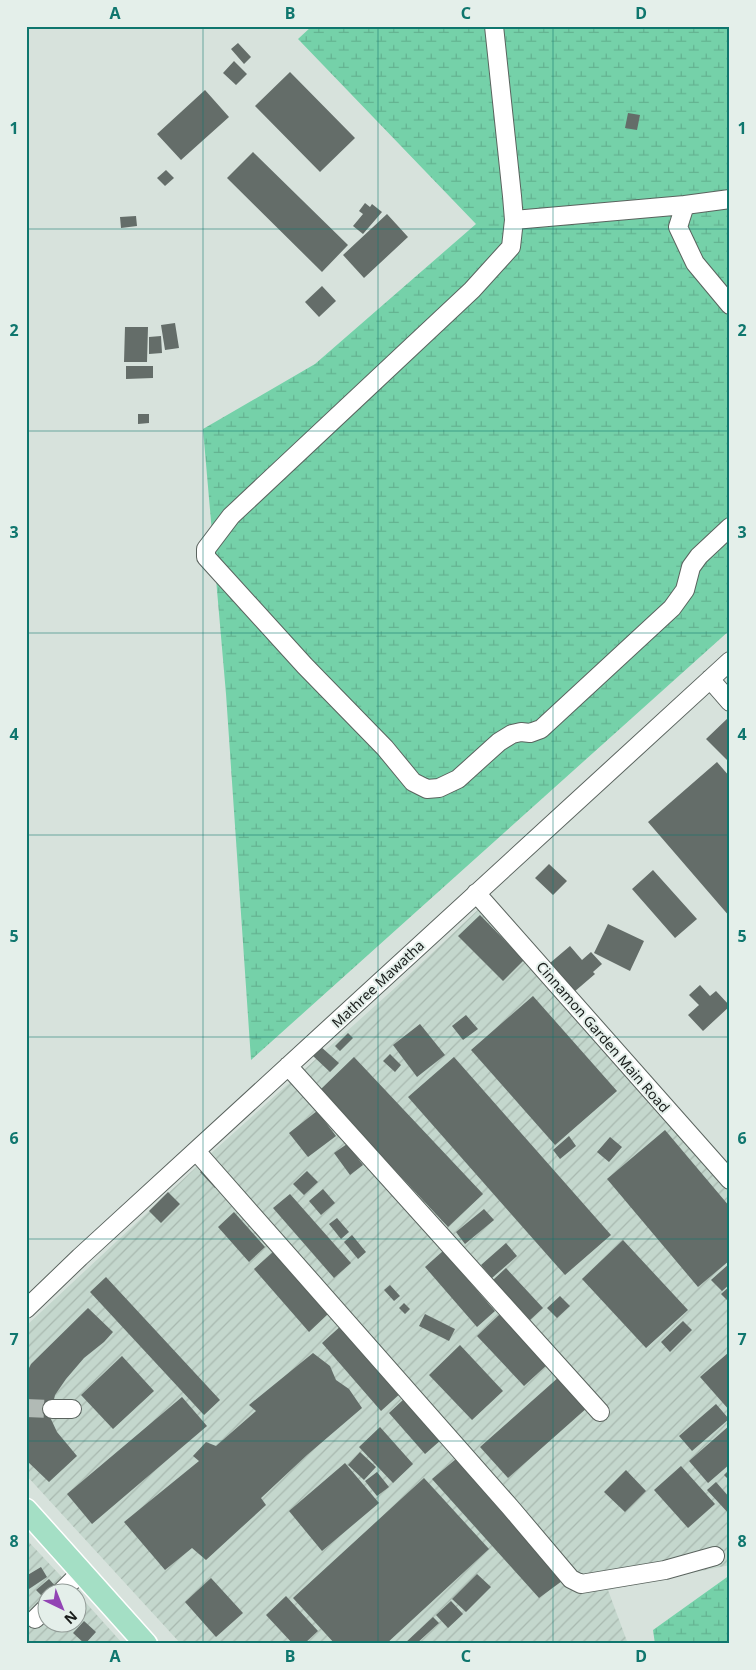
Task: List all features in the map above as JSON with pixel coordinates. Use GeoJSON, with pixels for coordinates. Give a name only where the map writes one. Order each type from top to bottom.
{"type":"FeatureCollection","features":[{"type":"Feature","properties":{"kind":"main road"},"geometry":{"type":"LineString","coordinates":[[26,1510],[146,1644]]}},
{"type":"Feature","properties":{"kind":"street"},"geometry":{"type":"LineString","coordinates":[[494,26],[503,98],[514,220],[511,247],[472,290],[231,516],[206,549],[206,556],[305,666],[385,748],[413,782],[427,789],[439,788],[458,778],[512,734],[530,733],[541,729],[672,608],[685,590],[691,567],[699,556],[730,527]]}},
{"type":"Feature","properties":{"kind":"street"},"geometry":{"type":"LineString","coordinates":[[514,220],[685,205],[730,199]]}},
{"type":"Feature","properties":{"kind":"street"},"geometry":{"type":"LineString","coordinates":[[685,205],[678,227],[682,236],[695,263],[730,305]]}},
{"type":"Feature","properties":{"kind":"street","name":"Mathree Mawatha"},"geometry":{"type":"LineString","coordinates":[[26,1309],[730,661]]}},
{"type":"Feature","properties":{"kind":"street"},"geometry":{"type":"LineString","coordinates":[[710,679],[730,702]]}},
{"type":"Feature","properties":{"kind":"street","name":"Cinnamon Garden Main Road"},"geometry":{"type":"LineString","coordinates":[[476,894],[730,1180]]}},
{"type":"Feature","properties":{"kind":"street"},"geometry":{"type":"LineString","coordinates":[[288,1066],[600,1412]]}},
{"type":"Feature","properties":{"kind":"street"},"geometry":{"type":"LineString","coordinates":[[196,1151],[503,1499],[571,1580],[581,1584],[665,1570],[715,1556]]}},
{"type":"Feature","properties":{"kind":"street"},"geometry":{"type":"LineString","coordinates":[[52,1409],[72,1408]]}},
{"type":"Feature","properties":{"kind":"street"},"geometry":{"type":"LineString","coordinates":[[71,1582],[81,1572]]}},
{"type":"Feature","properties":{"kind":"street"},"geometry":{"type":"LineString","coordinates":[[35,1619],[38,1616]]}},
{"type":"Feature","properties":{"kind":"shaded area"},"geometry":{"type":"Polygon","coordinates":[[[481,907],[730,1190],[730,1565],[608,1590],[628,1644],[181,1644],[26,1475],[26,1326],[207,1157],[396,987],[481,907]]]}},
{"type":"Feature","properties":{"kind":"shaded area"},"geometry":{"type":"Polygon","coordinates":[[[26,1539],[67,1582],[38,1582],[38,1632],[88,1632],[88,1605],[123,1644],[26,1644],[26,1539]]]}},
{"type":"Feature","properties":{"kind":"green space"},"geometry":{"type":"Polygon","coordinates":[[[312,26],[730,26],[730,630],[251,1060],[226,694],[203,429],[315,364],[476,224],[298,39],[312,26]]]}},
{"type":"Feature","properties":{"kind":"green space"},"geometry":{"type":"Polygon","coordinates":[[[730,1575],[730,1644],[655,1644],[653,1630],[730,1575]]]}},
{"type":"Feature","properties":{"kind":"building"},"geometry":{"type":"Polygon","coordinates":[[[238,43],[251,57],[244,64],[231,49],[238,43]]]}},
{"type":"Feature","properties":{"kind":"building"},"geometry":{"type":"Polygon","coordinates":[[[234,61],[247,74],[236,85],[223,73],[234,61]]]}},
{"type":"Feature","properties":{"kind":"building"},"geometry":{"type":"Polygon","coordinates":[[[290,72],[355,138],[320,172],[255,106],[290,72]]]}},
{"type":"Feature","properties":{"kind":"building"},"geometry":{"type":"Polygon","coordinates":[[[205,90],[229,117],[181,160],[157,134],[205,90]]]}},
{"type":"Feature","properties":{"kind":"building"},"geometry":{"type":"Polygon","coordinates":[[[628,113],[640,115],[637,130],[625,128],[628,113]]]}},
{"type":"Feature","properties":{"kind":"building"},"geometry":{"type":"Polygon","coordinates":[[[253,152],[348,245],[322,272],[227,178],[253,152]]]}},
{"type":"Feature","properties":{"kind":"building"},"geometry":{"type":"Polygon","coordinates":[[[166,170],[174,178],[165,186],[157,178],[166,170]]]}},
{"type":"Feature","properties":{"kind":"building"},"geometry":{"type":"Polygon","coordinates":[[[365,203],[370,207],[372,204],[382,212],[363,234],[353,226],[363,214],[359,211],[365,203]]]}},
{"type":"Feature","properties":{"kind":"building"},"geometry":{"type":"Polygon","coordinates":[[[387,214],[408,237],[364,278],[343,255],[387,214]]]}},
{"type":"Feature","properties":{"kind":"building"},"geometry":{"type":"Polygon","coordinates":[[[136,216],[137,226],[121,228],[120,217],[136,216]]]}},
{"type":"Feature","properties":{"kind":"building"},"geometry":{"type":"Polygon","coordinates":[[[322,286],[336,301],[319,317],[305,302],[322,286]]]}},
{"type":"Feature","properties":{"kind":"building"},"geometry":{"type":"Polygon","coordinates":[[[175,323],[179,348],[165,350],[161,325],[175,323]]]}},
{"type":"Feature","properties":{"kind":"building"},"geometry":{"type":"Polygon","coordinates":[[[125,327],[148,327],[147,362],[124,362],[125,327]]]}},
{"type":"Feature","properties":{"kind":"building"},"geometry":{"type":"Polygon","coordinates":[[[161,336],[162,353],[149,354],[149,337],[161,336]]]}},
{"type":"Feature","properties":{"kind":"building"},"geometry":{"type":"Polygon","coordinates":[[[126,366],[153,366],[153,378],[126,379],[126,366]]]}},
{"type":"Feature","properties":{"kind":"building"},"geometry":{"type":"Polygon","coordinates":[[[138,414],[149,414],[149,423],[138,424],[138,414]]]}},
{"type":"Feature","properties":{"kind":"building"},"geometry":{"type":"Polygon","coordinates":[[[730,718],[730,763],[706,739],[730,718]]]}},
{"type":"Feature","properties":{"kind":"building"},"geometry":{"type":"Polygon","coordinates":[[[717,762],[730,777],[730,917],[648,822],[717,762]]]}},
{"type":"Feature","properties":{"kind":"building"},"geometry":{"type":"Polygon","coordinates":[[[549,864],[567,881],[553,895],[535,878],[549,864]]]}},
{"type":"Feature","properties":{"kind":"building"},"geometry":{"type":"Polygon","coordinates":[[[653,870],[697,919],[675,938],[632,889],[653,870]]]}},
{"type":"Feature","properties":{"kind":"building"},"geometry":{"type":"Polygon","coordinates":[[[480,915],[524,960],[503,981],[458,936],[480,915]]]}},
{"type":"Feature","properties":{"kind":"building"},"geometry":{"type":"Polygon","coordinates":[[[608,924],[644,941],[630,971],[594,953],[608,924]]]}},
{"type":"Feature","properties":{"kind":"building"},"geometry":{"type":"Polygon","coordinates":[[[570,946],[582,960],[591,952],[602,964],[593,972],[595,974],[574,992],[550,963],[570,946]]]}},
{"type":"Feature","properties":{"kind":"building"},"geometry":{"type":"Polygon","coordinates":[[[700,985],[710,996],[716,991],[730,1006],[703,1031],[688,1015],[699,1005],[689,995],[700,985]]]}},
{"type":"Feature","properties":{"kind":"building"},"geometry":{"type":"Polygon","coordinates":[[[533,996],[617,1091],[555,1145],[471,1050],[533,996]]]}},
{"type":"Feature","properties":{"kind":"building"},"geometry":{"type":"Polygon","coordinates":[[[466,1015],[478,1029],[463,1040],[452,1026],[466,1015]]]}},
{"type":"Feature","properties":{"kind":"building"},"geometry":{"type":"Polygon","coordinates":[[[420,1024],[445,1055],[417,1077],[393,1045],[420,1024]]]}},
{"type":"Feature","properties":{"kind":"building"},"geometry":{"type":"Polygon","coordinates":[[[348,1033],[353,1038],[340,1051],[335,1046],[348,1033]]]}},
{"type":"Feature","properties":{"kind":"building"},"geometry":{"type":"Polygon","coordinates":[[[320,1046],[339,1063],[330,1072],[312,1055],[320,1046]]]}},
{"type":"Feature","properties":{"kind":"building"},"geometry":{"type":"Polygon","coordinates":[[[390,1054],[401,1065],[395,1072],[383,1061],[390,1054]]]}},
{"type":"Feature","properties":{"kind":"building"},"geometry":{"type":"Polygon","coordinates":[[[354,1057],[483,1194],[448,1227],[320,1090],[354,1057]]]}},
{"type":"Feature","properties":{"kind":"building"},"geometry":{"type":"Polygon","coordinates":[[[454,1057],[611,1235],[565,1275],[408,1097],[454,1057]]]}},
{"type":"Feature","properties":{"kind":"building"},"geometry":{"type":"Polygon","coordinates":[[[317,1111],[336,1136],[308,1157],[289,1133],[317,1111]]]}},
{"type":"Feature","properties":{"kind":"building"},"geometry":{"type":"Polygon","coordinates":[[[665,1130],[730,1207],[730,1260],[698,1287],[607,1179],[665,1130]]]}},
{"type":"Feature","properties":{"kind":"building"},"geometry":{"type":"Polygon","coordinates":[[[569,1136],[576,1146],[560,1159],[553,1150],[569,1136]]]}},
{"type":"Feature","properties":{"kind":"building"},"geometry":{"type":"Polygon","coordinates":[[[610,1137],[622,1147],[609,1162],[597,1152],[610,1137]]]}},
{"type":"Feature","properties":{"kind":"building"},"geometry":{"type":"Polygon","coordinates":[[[347,1144],[363,1165],[350,1175],[334,1153],[347,1144]]]}},
{"type":"Feature","properties":{"kind":"building"},"geometry":{"type":"Polygon","coordinates":[[[206,1167],[220,1183],[215,1188],[200,1172],[206,1167]]]}},
{"type":"Feature","properties":{"kind":"building"},"geometry":{"type":"Polygon","coordinates":[[[307,1171],[318,1182],[304,1195],[293,1184],[307,1171]]]}},
{"type":"Feature","properties":{"kind":"building"},"geometry":{"type":"Polygon","coordinates":[[[323,1189],[335,1203],[321,1215],[309,1201],[323,1189]]]}},
{"type":"Feature","properties":{"kind":"building"},"geometry":{"type":"Polygon","coordinates":[[[168,1192],[180,1204],[161,1223],[149,1211],[168,1192]]]}},
{"type":"Feature","properties":{"kind":"building"},"geometry":{"type":"Polygon","coordinates":[[[290,1194],[351,1263],[334,1278],[273,1208],[290,1194]]]}},
{"type":"Feature","properties":{"kind":"building"},"geometry":{"type":"Polygon","coordinates":[[[484,1209],[494,1220],[465,1244],[456,1232],[484,1209]]]}},
{"type":"Feature","properties":{"kind":"building"},"geometry":{"type":"Polygon","coordinates":[[[234,1212],[265,1247],[249,1262],[218,1227],[234,1212]]]}},
{"type":"Feature","properties":{"kind":"building"},"geometry":{"type":"Polygon","coordinates":[[[337,1218],[349,1232],[341,1239],[329,1224],[337,1218]]]}},
{"type":"Feature","properties":{"kind":"building"},"geometry":{"type":"Polygon","coordinates":[[[352,1235],[366,1252],[358,1259],[344,1242],[352,1235]]]}},
{"type":"Feature","properties":{"kind":"building"},"geometry":{"type":"Polygon","coordinates":[[[623,1240],[688,1310],[646,1348],[582,1279],[623,1240]]]}},
{"type":"Feature","properties":{"kind":"building"},"geometry":{"type":"Polygon","coordinates":[[[506,1243],[517,1256],[492,1278],[481,1265],[506,1243]]]}},
{"type":"Feature","properties":{"kind":"building"},"geometry":{"type":"Polygon","coordinates":[[[443,1251],[495,1311],[477,1327],[425,1267],[443,1251]]]}},
{"type":"Feature","properties":{"kind":"building"},"geometry":{"type":"Polygon","coordinates":[[[273,1252],[328,1314],[309,1332],[254,1269],[273,1252]]]}},
{"type":"Feature","properties":{"kind":"building"},"geometry":{"type":"Polygon","coordinates":[[[730,1263],[730,1284],[722,1291],[711,1280],[730,1263]]]}},
{"type":"Feature","properties":{"kind":"building"},"geometry":{"type":"Polygon","coordinates":[[[506,1268],[543,1308],[530,1320],[493,1280],[506,1268]]]}},
{"type":"Feature","properties":{"kind":"building"},"geometry":{"type":"Polygon","coordinates":[[[106,1277],[220,1400],[204,1415],[90,1292],[106,1277]]]}},
{"type":"Feature","properties":{"kind":"building"},"geometry":{"type":"Polygon","coordinates":[[[390,1285],[400,1296],[394,1301],[384,1290],[390,1285]]]}},
{"type":"Feature","properties":{"kind":"building"},"geometry":{"type":"Polygon","coordinates":[[[730,1286],[730,1303],[721,1294],[730,1286]]]}},
{"type":"Feature","properties":{"kind":"building"},"geometry":{"type":"Polygon","coordinates":[[[560,1296],[570,1306],[557,1318],[547,1308],[560,1296]]]}},
{"type":"Feature","properties":{"kind":"building"},"geometry":{"type":"Polygon","coordinates":[[[404,1303],[410,1309],[405,1314],[399,1308],[404,1303]]]}},
{"type":"Feature","properties":{"kind":"building"},"geometry":{"type":"Polygon","coordinates":[[[88,1308],[113,1332],[84,1358],[55,1395],[50,1417],[57,1432],[77,1456],[49,1482],[26,1460],[26,1374],[31,1364],[88,1308]]]}},
{"type":"Feature","properties":{"kind":"building"},"geometry":{"type":"Polygon","coordinates":[[[501,1313],[548,1364],[524,1386],[477,1336],[501,1313]]]}},
{"type":"Feature","properties":{"kind":"building"},"geometry":{"type":"Polygon","coordinates":[[[425,1314],[455,1329],[449,1341],[419,1326],[425,1314]]]}},
{"type":"Feature","properties":{"kind":"building"},"geometry":{"type":"Polygon","coordinates":[[[683,1321],[692,1330],[670,1352],[661,1342],[683,1321]]]}},
{"type":"Feature","properties":{"kind":"building"},"geometry":{"type":"Polygon","coordinates":[[[343,1324],[402,1392],[381,1411],[322,1343],[343,1324]]]}},
{"type":"Feature","properties":{"kind":"building"},"geometry":{"type":"Polygon","coordinates":[[[460,1345],[503,1391],[472,1420],[429,1375],[460,1345]]]}},
{"type":"Feature","properties":{"kind":"building"},"geometry":{"type":"Polygon","coordinates":[[[313,1353],[330,1366],[336,1380],[349,1389],[362,1408],[307,1455],[261,1498],[266,1505],[206,1560],[192,1548],[165,1570],[124,1522],[199,1461],[193,1456],[206,1442],[216,1446],[256,1411],[249,1405],[313,1353]]]}},
{"type":"Feature","properties":{"kind":"building"},"geometry":{"type":"Polygon","coordinates":[[[728,1353],[730,1355],[730,1411],[700,1377],[728,1353]]]}},
{"type":"Feature","properties":{"kind":"building"},"geometry":{"type":"Polygon","coordinates":[[[122,1356],[154,1391],[113,1429],[81,1395],[122,1356]]]}},
{"type":"Feature","properties":{"kind":"building"},"geometry":{"type":"Polygon","coordinates":[[[560,1376],[588,1407],[508,1478],[480,1447],[560,1376]]]}},
{"type":"Feature","properties":{"kind":"building"},"geometry":{"type":"Polygon","coordinates":[[[182,1397],[207,1426],[92,1524],[67,1494],[182,1397]]]}},
{"type":"Feature","properties":{"kind":"building"},"geometry":{"type":"Polygon","coordinates":[[[404,1399],[441,1440],[425,1454],[389,1413],[404,1399]]]}},
{"type":"Feature","properties":{"kind":"building"},"geometry":{"type":"Polygon","coordinates":[[[716,1404],[729,1419],[692,1451],[679,1436],[716,1404]]]}},
{"type":"Feature","properties":{"kind":"building"},"geometry":{"type":"Polygon","coordinates":[[[730,1425],[730,1464],[708,1483],[689,1461],[730,1425]]]}},
{"type":"Feature","properties":{"kind":"building"},"geometry":{"type":"Polygon","coordinates":[[[380,1427],[413,1464],[393,1483],[359,1447],[380,1427]]]}},
{"type":"Feature","properties":{"kind":"building"},"geometry":{"type":"Polygon","coordinates":[[[360,1452],[376,1467],[364,1480],[348,1465],[360,1452]]]}},
{"type":"Feature","properties":{"kind":"building"},"geometry":{"type":"Polygon","coordinates":[[[456,1459],[562,1581],[539,1598],[432,1479],[456,1459]]]}},
{"type":"Feature","properties":{"kind":"building"},"geometry":{"type":"Polygon","coordinates":[[[345,1463],[379,1503],[322,1551],[289,1511],[345,1463]]]}},
{"type":"Feature","properties":{"kind":"building"},"geometry":{"type":"Polygon","coordinates":[[[681,1466],[715,1504],[688,1528],[654,1490],[681,1466]]]}},
{"type":"Feature","properties":{"kind":"building"},"geometry":{"type":"Polygon","coordinates":[[[730,1469],[730,1481],[724,1475],[730,1469]]]}},
{"type":"Feature","properties":{"kind":"building"},"geometry":{"type":"Polygon","coordinates":[[[626,1470],[646,1491],[625,1512],[604,1492],[626,1470]]]}},
{"type":"Feature","properties":{"kind":"building"},"geometry":{"type":"Polygon","coordinates":[[[377,1472],[389,1487],[377,1496],[365,1481],[377,1472]]]}},
{"type":"Feature","properties":{"kind":"building"},"geometry":{"type":"Polygon","coordinates":[[[424,1478],[489,1549],[386,1644],[335,1644],[293,1598],[424,1478]]]}},
{"type":"Feature","properties":{"kind":"building"},"geometry":{"type":"Polygon","coordinates":[[[716,1482],[730,1498],[730,1515],[707,1490],[716,1482]]]}},
{"type":"Feature","properties":{"kind":"building"},"geometry":{"type":"Polygon","coordinates":[[[41,1567],[47,1577],[26,1591],[26,1576],[41,1567]]]}},
{"type":"Feature","properties":{"kind":"building"},"geometry":{"type":"Polygon","coordinates":[[[477,1574],[491,1587],[466,1612],[452,1599],[477,1574]]]}},
{"type":"Feature","properties":{"kind":"building"},"geometry":{"type":"Polygon","coordinates":[[[211,1578],[243,1613],[216,1637],[185,1602],[211,1578]]]}},
{"type":"Feature","properties":{"kind":"building"},"geometry":{"type":"Polygon","coordinates":[[[286,1596],[318,1631],[304,1644],[293,1644],[266,1615],[286,1596]]]}},
{"type":"Feature","properties":{"kind":"building"},"geometry":{"type":"Polygon","coordinates":[[[451,1601],[463,1614],[448,1628],[436,1615],[451,1601]]]}},
{"type":"Feature","properties":{"kind":"building"},"geometry":{"type":"Polygon","coordinates":[[[433,1617],[439,1623],[416,1644],[404,1644],[433,1617]]]}},
{"type":"Feature","properties":{"kind":"building"},"geometry":{"type":"Polygon","coordinates":[[[88,1625],[96,1632],[85,1644],[73,1633],[88,1632],[88,1625]]]}},
{"type":"Feature","properties":{"kind":"tunnel"},"geometry":{"type":"LineString","coordinates":[[26,1408],[52,1409]]}}]}
